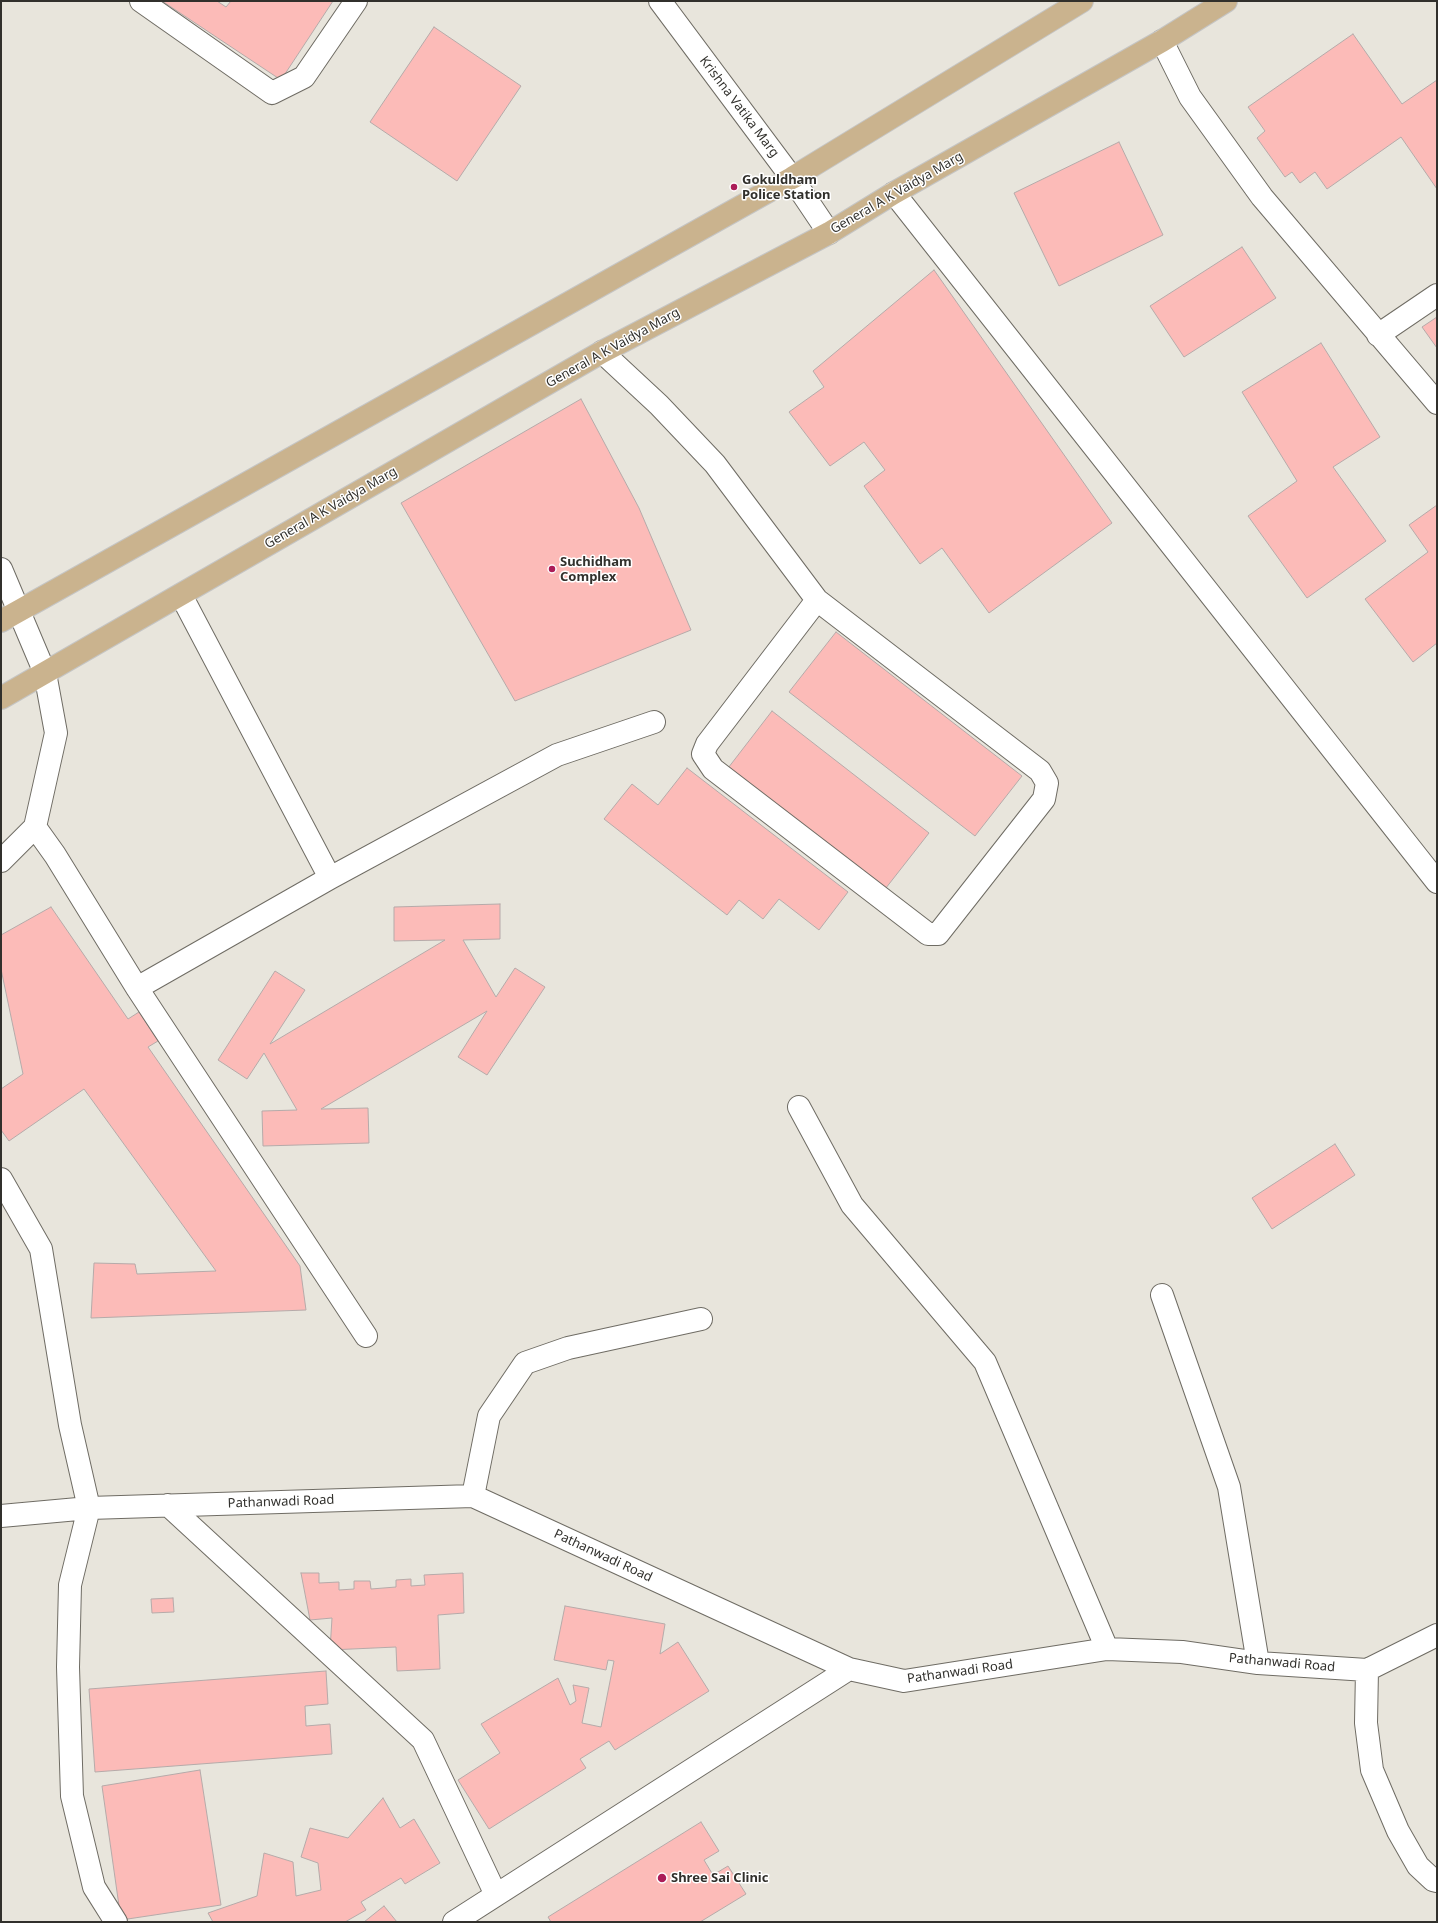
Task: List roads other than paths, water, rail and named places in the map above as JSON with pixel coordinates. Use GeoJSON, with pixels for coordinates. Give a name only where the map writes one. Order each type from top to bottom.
{"type":"FeatureCollection","features":[{"type":"Feature","properties":{"kind":"main road"},"geometry":{"type":"LineString","coordinates":[[1,622],[792,178],[1082,1]]}},
{"type":"Feature","properties":{"kind":"main road","name":"General A K Vaidya Marg"},"geometry":{"type":"LineString","coordinates":[[1,698],[602,352],[829,233],[894,193],[1162,41],[1226,1]]}},
{"type":"Feature","properties":{"kind":"street"},"geometry":{"type":"LineString","coordinates":[[141,1],[272,93],[304,77],[356,1]]}},
{"type":"Feature","properties":{"kind":"street","name":"Krishna Vatika Marg"},"geometry":{"type":"LineString","coordinates":[[660,1],[792,178],[829,233]]}},
{"type":"Feature","properties":{"kind":"street"},"geometry":{"type":"LineString","coordinates":[[1162,41],[1190,97],[1244,173],[1378,335],[1437,403]]}},
{"type":"Feature","properties":{"kind":"street"},"geometry":{"type":"LineString","coordinates":[[894,193],[1437,882]]}},
{"type":"Feature","properties":{"kind":"street"},"geometry":{"type":"LineString","coordinates":[[1378,335],[1437,295]]}},
{"type":"Feature","properties":{"kind":"street"},"geometry":{"type":"LineString","coordinates":[[602,352],[659,405],[715,464],[817,600],[1040,771],[1047,783],[1044,799],[938,934],[928,934],[909,920],[713,769],[703,754],[707,744],[817,600]]}},
{"type":"Feature","properties":{"kind":"street"},"geometry":{"type":"LineString","coordinates":[[1,569],[45,673],[56,733],[35,827],[1,861]]}},
{"type":"Feature","properties":{"kind":"street"},"geometry":{"type":"LineString","coordinates":[[180,595],[330,878]]}},
{"type":"Feature","properties":{"kind":"street"},"geometry":{"type":"LineString","coordinates":[[137,988],[330,878],[557,755],[654,722]]}},
{"type":"Feature","properties":{"kind":"street"},"geometry":{"type":"LineString","coordinates":[[35,827],[137,988],[366,1336]]}},
{"type":"Feature","properties":{"kind":"street"},"geometry":{"type":"LineString","coordinates":[[799,1107],[852,1204],[985,1362],[1107,1649]]}},
{"type":"Feature","properties":{"kind":"street"},"geometry":{"type":"LineString","coordinates":[[1,1179],[41,1249],[70,1425],[89,1508],[70,1585],[68,1667],[72,1796],[94,1887],[116,1922]]}},
{"type":"Feature","properties":{"kind":"street"},"geometry":{"type":"LineString","coordinates":[[1162,1295],[1229,1487],[1258,1663]]}},
{"type":"Feature","properties":{"kind":"street"},"geometry":{"type":"LineString","coordinates":[[473,1496],[489,1416],[525,1363],[568,1348],[701,1319]]}},
{"type":"Feature","properties":{"kind":"street","name":"Pathanwadi Road"},"geometry":{"type":"LineString","coordinates":[[1,1516],[89,1508],[473,1496],[849,1669],[904,1681],[1107,1649],[1182,1652],[1258,1663],[1367,1670]]}},
{"type":"Feature","properties":{"kind":"street"},"geometry":{"type":"LineString","coordinates":[[168,1505],[423,1740],[496,1895]]}},
{"type":"Feature","properties":{"kind":"street"},"geometry":{"type":"LineString","coordinates":[[1437,1635],[1367,1670],[1366,1723],[1372,1770],[1398,1831],[1418,1866],[1433,1880],[1437,1881]]}},
{"type":"Feature","properties":{"kind":"street"},"geometry":{"type":"LineString","coordinates":[[454,1922],[849,1669]]}},
{"type":"Feature","properties":{"kind":"place","name":"Gokuldham Police Station"},"geometry":{"type":"Point","coordinates":[734,187]}},
{"type":"Feature","properties":{"kind":"place","name":"Suchidham Complex"},"geometry":{"type":"Point","coordinates":[552,569]}},
{"type":"Feature","properties":{"kind":"place","name":"Shree Sai Clinic"},"geometry":{"type":"Point","coordinates":[662,1878]}}]}
